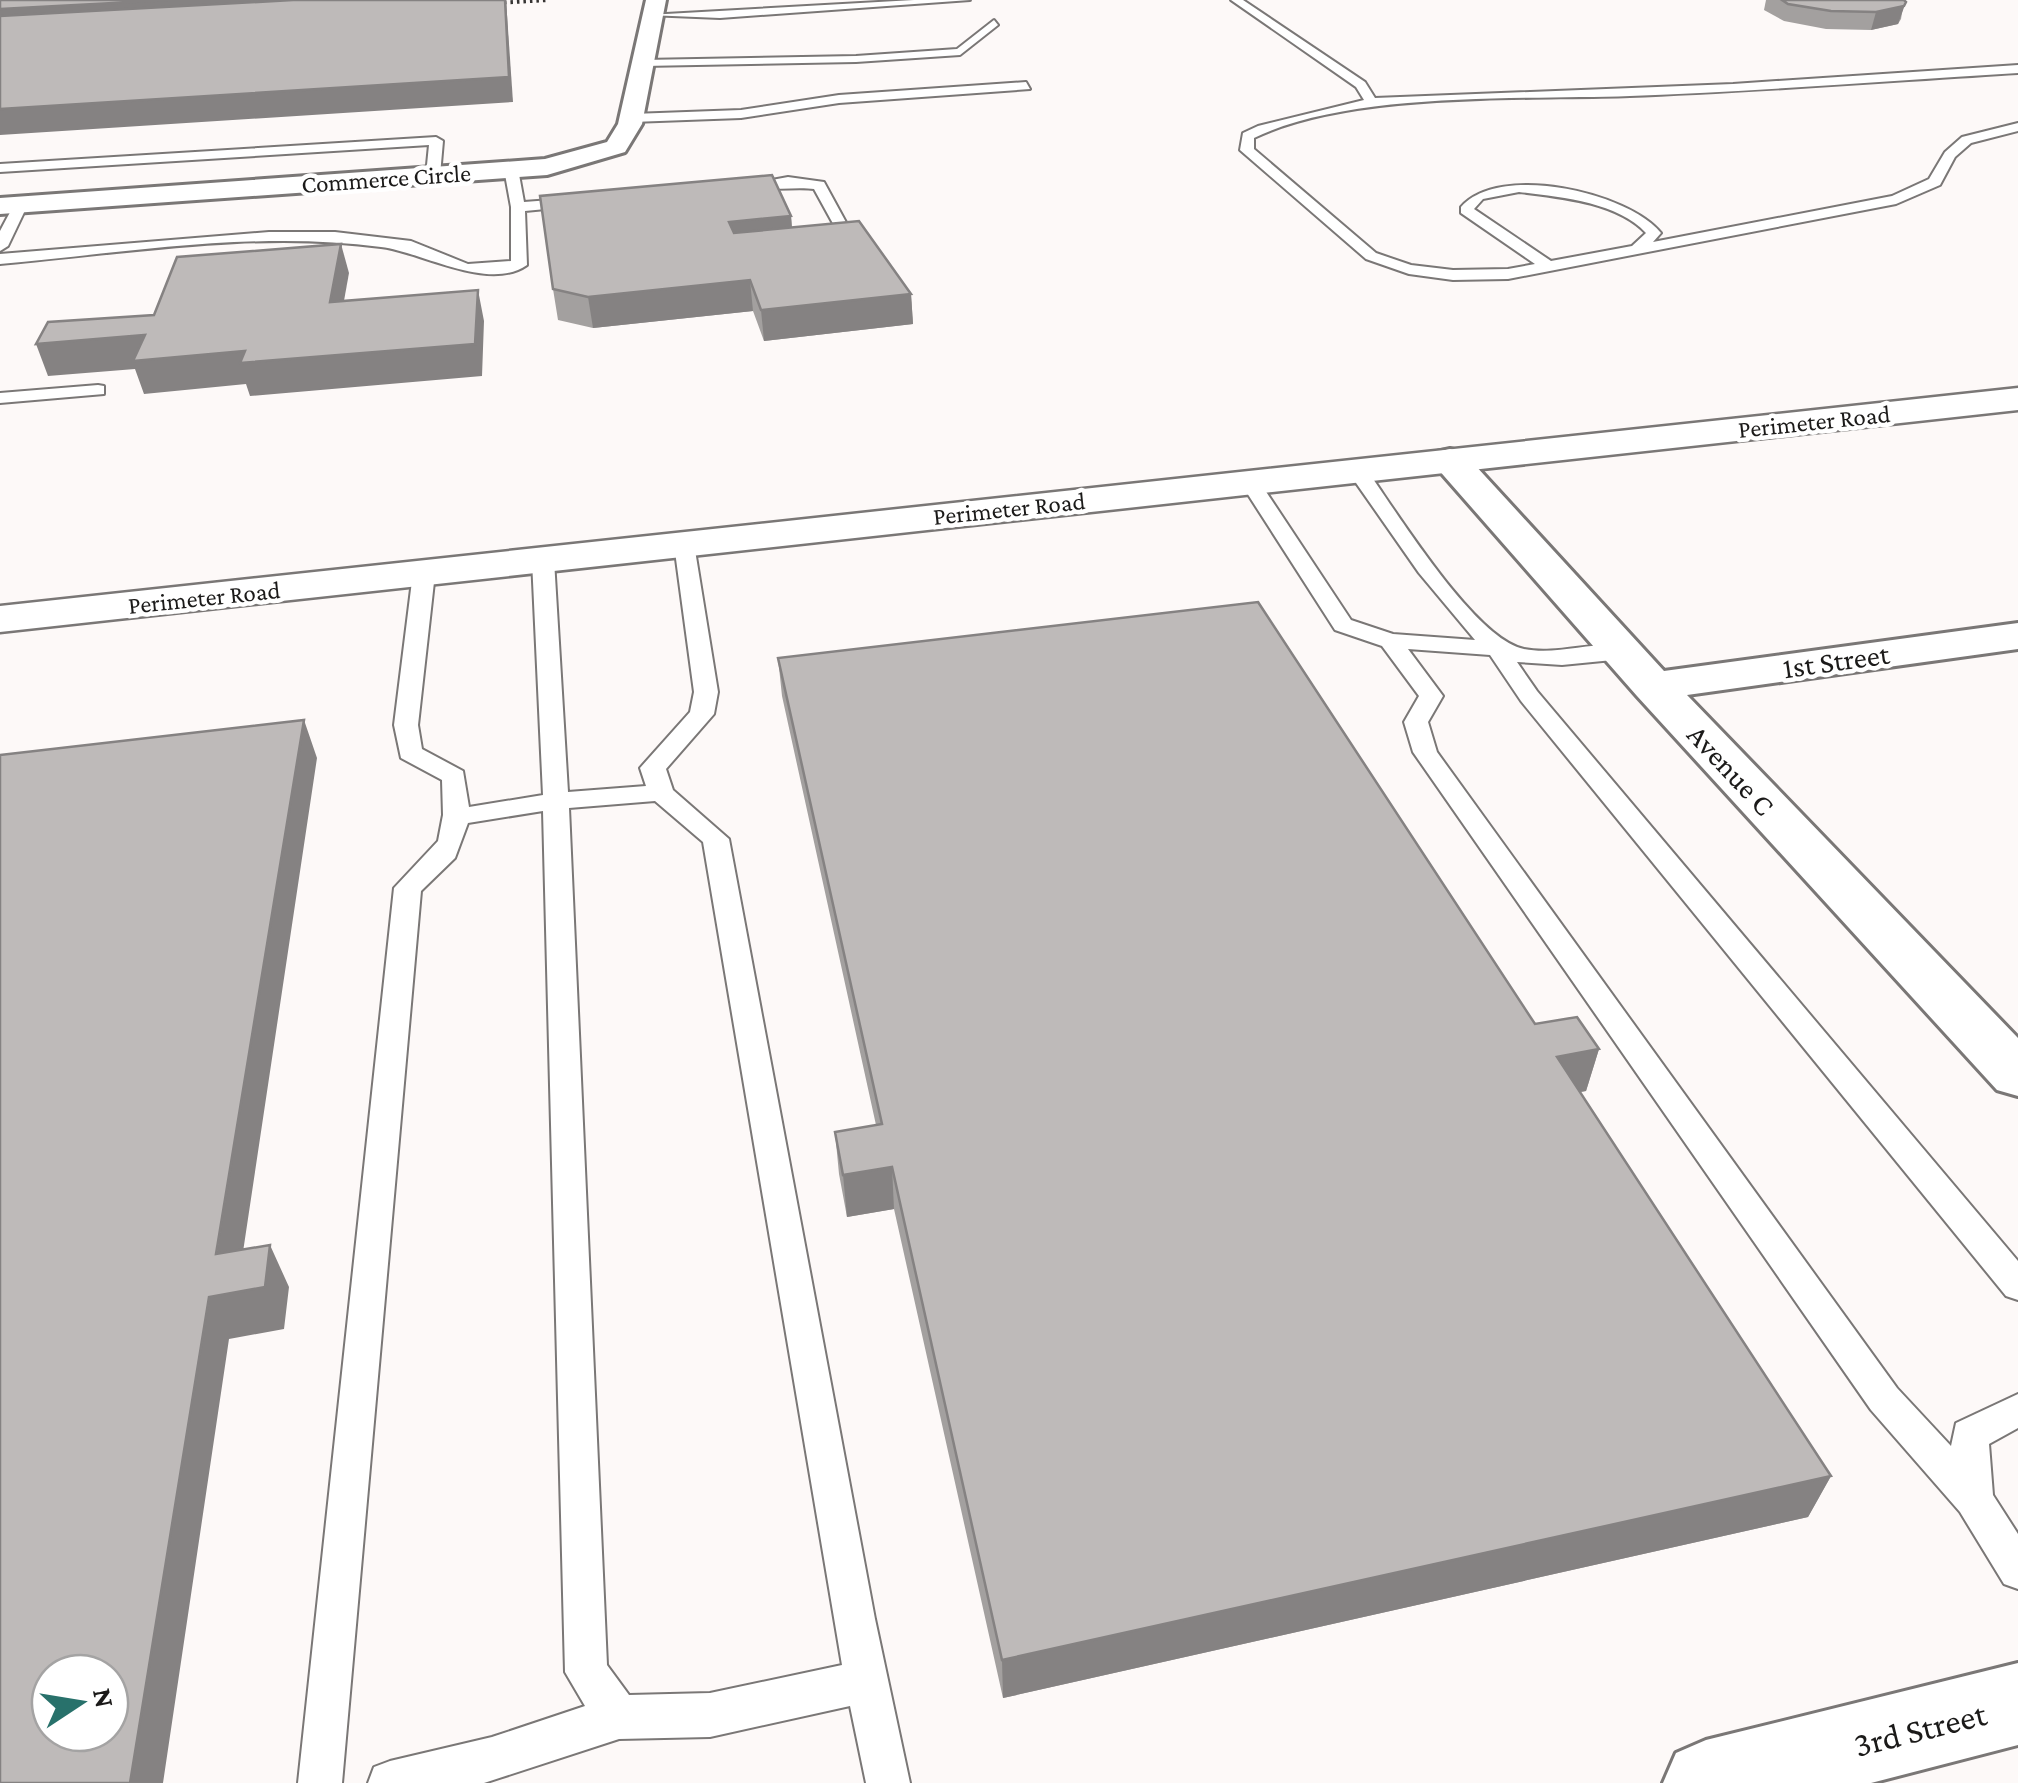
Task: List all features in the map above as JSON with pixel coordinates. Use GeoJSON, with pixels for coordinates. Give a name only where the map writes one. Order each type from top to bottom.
{"type":"FeatureCollection","features":[{"type":"Feature","properties":{"kind":"street"},"geometry":{"type":"LineString","coordinates":[[632,118],[655,7]]}},
{"type":"Feature","properties":{"kind":"street","name":"Commerce Circle"},"geometry":{"type":"LineString","coordinates":[[11,205],[547,166],[616,147],[632,118]]}},
{"type":"Feature","properties":{"kind":"street","name":"Perimeter Road"},"geometry":{"type":"LineString","coordinates":[[0,619],[2018,399]]}},
{"type":"Feature","properties":{"kind":"street","name":"Avenue C"},"geometry":{"type":"LineString","coordinates":[[1450,460],[1638,669],[2018,1075]]}},
{"type":"Feature","properties":{"kind":"street","name":"1st Street"},"geometry":{"type":"LineString","coordinates":[[1638,669],[2018,636]]}},
{"type":"Feature","properties":{"kind":"street","name":"3rd Street"},"geometry":{"type":"LineString","coordinates":[[1706,1783],[2018,1704]]}},
{"type":"Feature","properties":{"kind":"lane"},"geometry":{"type":"LineString","coordinates":[[655,7],[720,15],[965,0]]}},
{"type":"Feature","properties":{"kind":"lane"},"geometry":{"type":"LineString","coordinates":[[1236,0],[1361,85],[1371,102]]}},
{"type":"Feature","properties":{"kind":"lane"},"geometry":{"type":"LineString","coordinates":[[644,63],[856,59],[960,52],[994,24]]}},
{"type":"Feature","properties":{"kind":"lane"},"geometry":{"type":"LineString","coordinates":[[2018,69],[1733,88],[1371,102],[1344,112],[1266,126],[1248,136],[1246,150],[1371,256],[1409,269],[1453,275],[1508,274],[1896,200],[1935,182],[1948,152],[1974,135],[2018,126]]}},
{"type":"Feature","properties":{"kind":"lane"},"geometry":{"type":"LineString","coordinates":[[632,118],[741,114],[839,100],[1026,86]]}},
{"type":"Feature","properties":{"kind":"lane"},"geometry":{"type":"LineString","coordinates":[[0,168],[436,141],[432,175]]}},
{"type":"Feature","properties":{"kind":"lane"},"geometry":{"type":"LineString","coordinates":[[0,259],[270,236],[334,236],[410,246],[466,269],[519,264],[518,208],[511,169]]}},
{"type":"Feature","properties":{"kind":"lane"},"geometry":{"type":"LineString","coordinates":[[725,188],[788,181],[819,185],[841,226]]}},
{"type":"Feature","properties":{"kind":"lane"},"geometry":{"type":"LineString","coordinates":[[1548,266],[1466,210],[1478,196],[1519,188],[1567,194],[1638,216],[1654,234],[1638,249]]}},
{"type":"Feature","properties":{"kind":"lane"},"geometry":{"type":"LineString","coordinates":[[518,208],[593,200]]}},
{"type":"Feature","properties":{"kind":"lane"},"geometry":{"type":"LineString","coordinates":[[0,246],[11,205]]}},
{"type":"Feature","properties":{"kind":"lane"},"geometry":{"type":"LineString","coordinates":[[0,398],[98,390]]}},
{"type":"Feature","properties":{"kind":"lane"},"geometry":{"type":"LineString","coordinates":[[1357,470],[1460,612],[1497,649],[1529,696],[2018,1286]]}},
{"type":"Feature","properties":{"kind":"lane"},"geometry":{"type":"LineString","coordinates":[[1250,482],[1343,624],[1390,641],[1497,649],[1548,661],[1638,669]]}},
{"type":"Feature","properties":{"kind":"lane"},"geometry":{"type":"LineString","coordinates":[[684,544],[706,692],[702,714],[653,768],[661,792],[716,840],[866,1681],[888,1783]]}},
{"type":"Feature","properties":{"kind":"lane"},"geometry":{"type":"LineString","coordinates":[[543,560],[556,802],[586,1672],[619,1718]]}},
{"type":"Feature","properties":{"kind":"lane"},"geometry":{"type":"LineString","coordinates":[[320,1783],[408,888],[449,853],[458,817],[454,776],[410,752],[406,726],[424,573]]}},
{"type":"Feature","properties":{"kind":"lane"},"geometry":{"type":"LineString","coordinates":[[1390,641],[1431,696],[1416,722],[1426,752],[1884,1399],[1974,1499],[2018,1570]]}},
{"type":"Feature","properties":{"kind":"lane"},"geometry":{"type":"LineString","coordinates":[[458,817],[661,792]]}},
{"type":"Feature","properties":{"kind":"lane"},"geometry":{"type":"LineString","coordinates":[[1974,1499],[1970,1435],[2018,1410]]}},
{"type":"Feature","properties":{"kind":"lane"},"geometry":{"type":"LineString","coordinates":[[390,1783],[492,1759],[619,1718],[710,1715],[866,1681]]}},
{"type":"Feature","properties":{"kind":"building"},"geometry":{"type":"Polygon","coordinates":[[[0,0],[170,0],[0,9],[0,0]]]}},
{"type":"Feature","properties":{"kind":"building"},"geometry":{"type":"Polygon","coordinates":[[[293,0],[505,0],[509,77],[0,109],[0,16],[293,0]]]}},
{"type":"Feature","properties":{"kind":"building"},"geometry":{"type":"Polygon","coordinates":[[[1782,0],[1906,2],[1904,6],[1876,12],[1831,11],[1782,0]]]}},
{"type":"Feature","properties":{"kind":"building"},"geometry":{"type":"Polygon","coordinates":[[[772,175],[791,216],[729,222],[734,233],[859,221],[911,294],[761,310],[750,280],[588,297],[553,289],[540,196],[772,175]]]}},
{"type":"Feature","properties":{"kind":"building"},"geometry":{"type":"Polygon","coordinates":[[[341,244],[330,302],[478,290],[475,344],[240,363],[245,351],[133,361],[145,335],[36,344],[48,322],[154,315],[177,257],[341,244]]]}},
{"type":"Feature","properties":{"kind":"building"},"geometry":{"type":"Polygon","coordinates":[[[1258,602],[1535,1024],[1577,1017],[1599,1049],[1557,1057],[1831,1476],[1002,1660],[892,1167],[843,1175],[835,1132],[882,1124],[778,658],[1258,602]]]}},
{"type":"Feature","properties":{"kind":"building"},"geometry":{"type":"Polygon","coordinates":[[[304,720],[216,1254],[270,1245],[265,1287],[209,1297],[130,1783],[0,1783],[0,755],[304,720]]]}},
{"type":"Feature","properties":{"kind":"railway"},"geometry":{"type":"LineString","coordinates":[[478,4],[548,0]]}}]}
